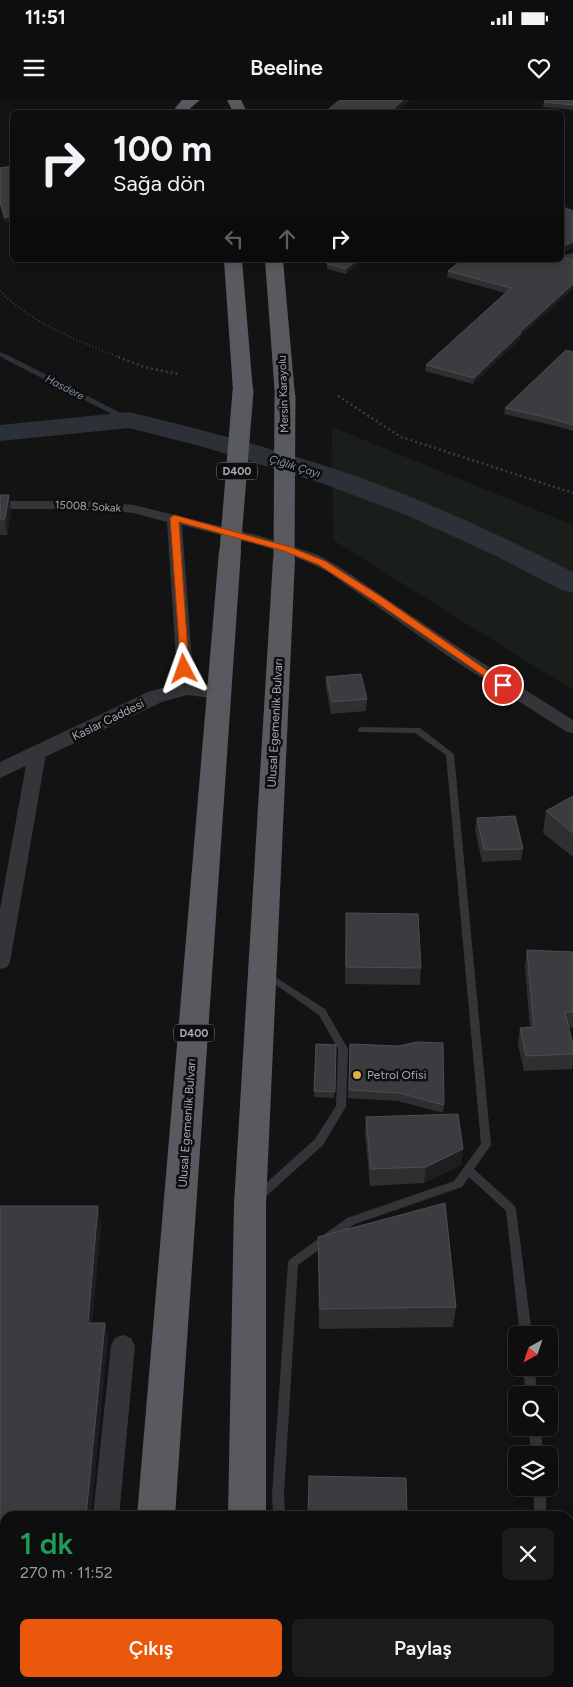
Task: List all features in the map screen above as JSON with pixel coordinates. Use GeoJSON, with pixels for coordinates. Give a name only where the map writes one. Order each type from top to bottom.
{"type":"FeatureCollection","features":[{"type":"Feature","properties":{"kind":"highway","name":"Ulusal Egemenlik Bulvarı"},"geometry":{"type":"LineString","coordinates":[[156,1511],[243,391],[233,262]]}},
{"type":"Feature","properties":{"kind":"highway","name":"Mersin Karayolu"},"geometry":{"type":"LineString","coordinates":[[274,262],[285,396],[284,559]]}},
{"type":"Feature","properties":{"kind":"highway","name":"Ulusal Egemenlik Bulvarı"},"geometry":{"type":"LineString","coordinates":[[247,1511],[250,1204],[284,559]]}},
{"type":"Feature","properties":{"kind":"street","name":"15008. Sokak"},"geometry":{"type":"LineString","coordinates":[[0,505],[106,506],[134,509],[287,549],[333,569],[469,662],[573,728]]}},
{"type":"Feature","properties":{"kind":"street"},"geometry":{"type":"LineString","coordinates":[[174,518],[186,688]]}},
{"type":"Feature","properties":{"kind":"street","name":"Kaslar Caddesi"},"geometry":{"type":"LineString","coordinates":[[0,771],[155,697],[186,688],[220,692]]}},
{"type":"Feature","properties":{"kind":"street"},"geometry":{"type":"LineString","coordinates":[[0,962],[37,754]]}},
{"type":"Feature","properties":{"kind":"street"},"geometry":{"type":"LineString","coordinates":[[106,1511],[123,1346]]}},
{"type":"Feature","properties":{"kind":"lane"},"geometry":{"type":"LineString","coordinates":[[279,1511],[278,1494],[293,1263],[351,1221],[458,1184],[486,1145],[450,754],[417,730],[362,730]]}},
{"type":"Feature","properties":{"kind":"lane"},"geometry":{"type":"LineString","coordinates":[[250,1204],[319,1142],[341,1107],[344,1049],[322,1012],[262,971]]}},
{"type":"Feature","properties":{"kind":"lane"},"geometry":{"type":"LineString","coordinates":[[468,1170],[511,1209],[525,1326]]}},
{"type":"Feature","properties":{"kind":"lane"},"geometry":{"type":"LineString","coordinates":[[540,1496],[540,1511]]}},
{"type":"Feature","properties":{"kind":"path"},"geometry":{"type":"LineString","coordinates":[[0,291],[13,305],[79,342],[144,367],[178,374]]}},
{"type":"Feature","properties":{"kind":"path"},"geometry":{"type":"LineString","coordinates":[[338,396],[401,437],[573,493]]}},
{"type":"Feature","properties":{"kind":"shaded area"},"geometry":{"type":"Polygon","coordinates":[[[332,427],[573,525],[573,690],[333,540],[332,427]]]}},
{"type":"Feature","properties":{"kind":"building"},"geometry":{"type":"Polygon","coordinates":[[[340,100],[403,100],[392,110],[328,110],[340,100]]]}},
{"type":"Feature","properties":{"kind":"building"},"geometry":{"type":"Polygon","coordinates":[[[545,100],[573,100],[573,105],[544,102],[545,100]]]}},
{"type":"Feature","properties":{"kind":"building"},"geometry":{"type":"Polygon","coordinates":[[[10,166],[10,216],[5,218],[0,202],[0,168],[10,166]]]}},
{"type":"Feature","properties":{"kind":"building"},"geometry":{"type":"Polygon","coordinates":[[[564,207],[573,211],[573,242],[564,246],[564,207]]]}},
{"type":"Feature","properties":{"kind":"building"},"geometry":{"type":"Polygon","coordinates":[[[564,258],[573,260],[573,284],[519,333],[521,333],[474,378],[426,365],[511,288],[448,271],[459,262],[564,262],[564,258]]]}},
{"type":"Feature","properties":{"kind":"building"},"geometry":{"type":"Polygon","coordinates":[[[330,262],[355,262],[346,269],[327,264],[330,262]]]}},
{"type":"Feature","properties":{"kind":"building"},"geometry":{"type":"Polygon","coordinates":[[[566,350],[573,352],[573,425],[505,408],[566,350]]]}},
{"type":"Feature","properties":{"kind":"building"},"geometry":{"type":"Polygon","coordinates":[[[0,495],[9,495],[5,519],[0,519],[0,495]]]}},
{"type":"Feature","properties":{"kind":"building"},"geometry":{"type":"Polygon","coordinates":[[[361,674],[367,699],[332,702],[326,677],[361,674]]]}},
{"type":"Feature","properties":{"kind":"building"},"geometry":{"type":"Polygon","coordinates":[[[573,796],[573,833],[546,811],[573,796]]]}},
{"type":"Feature","properties":{"kind":"building"},"geometry":{"type":"Polygon","coordinates":[[[515,816],[523,849],[484,850],[477,818],[515,816]]]}},
{"type":"Feature","properties":{"kind":"building"},"geometry":{"type":"Polygon","coordinates":[[[346,913],[418,914],[421,968],[346,967],[346,913]]]}},
{"type":"Feature","properties":{"kind":"building"},"geometry":{"type":"Polygon","coordinates":[[[527,950],[573,952],[573,1012],[565,1012],[573,1045],[573,1054],[526,1056],[520,1028],[534,1027],[527,950]]]}},
{"type":"Feature","properties":{"kind":"building"},"geometry":{"type":"Polygon","coordinates":[[[417,1042],[443,1043],[444,1105],[399,1093],[349,1090],[350,1044],[399,1046],[417,1042]]]}},
{"type":"Feature","properties":{"kind":"building"},"geometry":{"type":"Polygon","coordinates":[[[316,1044],[336,1045],[335,1092],[314,1091],[316,1044]]]}},
{"type":"Feature","properties":{"kind":"building"},"geometry":{"type":"Polygon","coordinates":[[[458,1114],[463,1149],[426,1167],[371,1169],[366,1117],[458,1114]]]}},
{"type":"Feature","properties":{"kind":"building"},"geometry":{"type":"Polygon","coordinates":[[[445,1203],[456,1307],[320,1309],[318,1237],[445,1203]]]}},
{"type":"Feature","properties":{"kind":"building"},"geometry":{"type":"Polygon","coordinates":[[[0,1206],[98,1206],[88,1323],[105,1323],[86,1511],[0,1511],[0,1206]]]}},
{"type":"Feature","properties":{"kind":"building"},"geometry":{"type":"Polygon","coordinates":[[[309,1476],[406,1478],[407,1511],[308,1511],[309,1476]]]}},
{"type":"Feature","properties":{"kind":"waterway","name":"Hasdere"},"geometry":{"type":"LineString","coordinates":[[0,354],[6,357]]}},
{"type":"Feature","properties":{"kind":"waterway","name":"Hasdere"},"geometry":{"type":"LineString","coordinates":[[6,357],[129,420]]}},
{"type":"Feature","properties":{"kind":"waterway","name":"Çığlık Çayı"},"geometry":{"type":"LineString","coordinates":[[0,433],[129,420],[210,440],[331,477],[416,509],[505,549],[573,584]]}},
{"type":"Feature","properties":{"kind":"place","name":"Petrol Ofisi"},"geometry":{"type":"Point","coordinates":[357,1075]}},
{"type":"Feature","properties":{"kind":"route"},"geometry":{"type":"LineString","coordinates":[[184,669],[174,518],[287,549],[322,563],[380,600],[503,685]]}}]}
